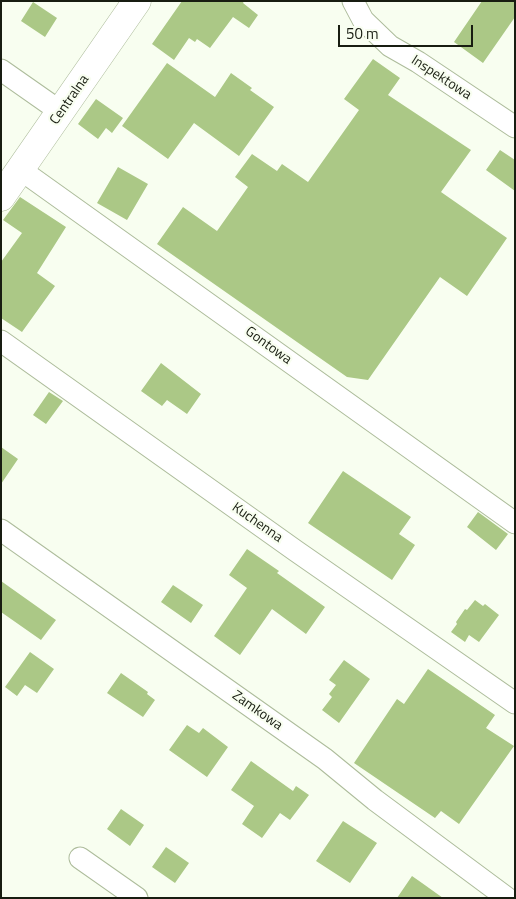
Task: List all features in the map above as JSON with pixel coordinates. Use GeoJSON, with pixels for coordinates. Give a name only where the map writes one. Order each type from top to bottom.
{"type":"FeatureCollection","features":[{"type":"Feature","properties":{"kind":"street","name":"Centralna"},"geometry":{"type":"LineString","coordinates":[[1,197],[137,1]]}},
{"type":"Feature","properties":{"kind":"street","name":"Inspektowa"},"geometry":{"type":"LineString","coordinates":[[354,1],[363,20],[390,46],[418,62],[515,127]]}},
{"type":"Feature","properties":{"kind":"street"},"geometry":{"type":"LineString","coordinates":[[1,70],[61,112]]}},
{"type":"Feature","properties":{"kind":"street","name":"Gontowa"},"geometry":{"type":"LineString","coordinates":[[21,170],[515,523]]}},
{"type":"Feature","properties":{"kind":"street","name":"Kuchenna"},"geometry":{"type":"LineString","coordinates":[[1,341],[296,551],[515,703]]}},
{"type":"Feature","properties":{"kind":"street","name":"Zamkowa"},"geometry":{"type":"LineString","coordinates":[[1,530],[325,759],[500,896]]}},
{"type":"Feature","properties":{"kind":"street"},"geometry":{"type":"LineString","coordinates":[[80,858],[137,898]]}},
{"type":"Feature","properties":{"kind":"building"},"geometry":{"type":"Polygon","coordinates":[[[182,1],[244,1],[243,3],[258,15],[249,28],[233,17],[210,48],[197,39],[195,42],[189,38],[174,60],[152,44],[182,1]]]}},
{"type":"Feature","properties":{"kind":"building"},"geometry":{"type":"Polygon","coordinates":[[[482,1],[515,1],[515,17],[483,63],[454,42],[482,1]]]}},
{"type":"Feature","properties":{"kind":"building"},"geometry":{"type":"Polygon","coordinates":[[[33,2],[57,18],[45,37],[21,21],[33,2]]]}},
{"type":"Feature","properties":{"kind":"building"},"geometry":{"type":"Polygon","coordinates":[[[373,59],[400,78],[388,95],[471,150],[441,192],[507,238],[467,296],[440,277],[368,380],[347,377],[157,244],[183,207],[217,231],[248,187],[235,177],[252,154],[277,171],[282,164],[308,182],[359,110],[344,99],[373,59]]]}},
{"type":"Feature","properties":{"kind":"building"},"geometry":{"type":"Polygon","coordinates":[[[167,63],[215,97],[231,73],[252,88],[250,90],[274,107],[239,156],[194,123],[168,159],[122,126],[167,63]]]}},
{"type":"Feature","properties":{"kind":"building"},"geometry":{"type":"Polygon","coordinates":[[[96,99],[123,118],[112,133],[106,128],[98,139],[78,124],[96,99]]]}},
{"type":"Feature","properties":{"kind":"building"},"geometry":{"type":"Polygon","coordinates":[[[500,150],[515,160],[515,191],[486,170],[500,150]]]}},
{"type":"Feature","properties":{"kind":"building"},"geometry":{"type":"Polygon","coordinates":[[[118,167],[148,184],[127,220],[97,203],[118,167]]]}},
{"type":"Feature","properties":{"kind":"building"},"geometry":{"type":"Polygon","coordinates":[[[20,197],[66,227],[37,273],[55,286],[22,332],[1,318],[1,262],[22,233],[3,220],[20,197]]]}},
{"type":"Feature","properties":{"kind":"building"},"geometry":{"type":"Polygon","coordinates":[[[161,363],[201,394],[187,414],[167,400],[162,406],[141,391],[161,363]]]}},
{"type":"Feature","properties":{"kind":"building"},"geometry":{"type":"Polygon","coordinates":[[[49,392],[63,401],[46,424],[33,415],[49,392]]]}},
{"type":"Feature","properties":{"kind":"building"},"geometry":{"type":"Polygon","coordinates":[[[1,447],[18,459],[1,484],[1,447]]]}},
{"type":"Feature","properties":{"kind":"building"},"geometry":{"type":"Polygon","coordinates":[[[343,471],[411,517],[399,534],[415,545],[392,580],[308,523],[343,471]]]}},
{"type":"Feature","properties":{"kind":"building"},"geometry":{"type":"Polygon","coordinates":[[[478,512],[508,534],[496,550],[467,527],[478,512]]]}},
{"type":"Feature","properties":{"kind":"building"},"geometry":{"type":"Polygon","coordinates":[[[247,549],[325,607],[306,634],[272,609],[240,655],[214,636],[247,588],[229,575],[247,549]]]}},
{"type":"Feature","properties":{"kind":"building"},"geometry":{"type":"Polygon","coordinates":[[[1,581],[56,620],[41,640],[1,612],[1,581]]]}},
{"type":"Feature","properties":{"kind":"building"},"geometry":{"type":"Polygon","coordinates":[[[173,585],[203,605],[191,623],[161,602],[173,585]]]}},
{"type":"Feature","properties":{"kind":"building"},"geometry":{"type":"Polygon","coordinates":[[[475,600],[483,606],[485,604],[499,615],[479,642],[469,635],[465,642],[451,632],[465,609],[467,610],[475,600]]]}},
{"type":"Feature","properties":{"kind":"building"},"geometry":{"type":"Polygon","coordinates":[[[30,652],[54,669],[37,693],[25,685],[17,696],[5,687],[30,652]]]}},
{"type":"Feature","properties":{"kind":"building"},"geometry":{"type":"Polygon","coordinates":[[[344,660],[370,679],[339,723],[322,710],[332,697],[329,694],[336,685],[329,680],[344,660]]]}},
{"type":"Feature","properties":{"kind":"building"},"geometry":{"type":"Polygon","coordinates":[[[428,669],[495,715],[486,728],[514,746],[459,824],[441,811],[435,818],[354,763],[397,699],[404,704],[428,669]]]}},
{"type":"Feature","properties":{"kind":"building"},"geometry":{"type":"Polygon","coordinates":[[[121,673],[148,692],[147,694],[155,700],[143,717],[107,693],[121,673]]]}},
{"type":"Feature","properties":{"kind":"building"},"geometry":{"type":"Polygon","coordinates":[[[187,725],[199,733],[203,728],[228,747],[207,777],[169,750],[187,725]]]}},
{"type":"Feature","properties":{"kind":"building"},"geometry":{"type":"Polygon","coordinates":[[[251,761],[293,791],[296,786],[309,795],[290,820],[280,813],[262,838],[242,824],[254,806],[231,790],[251,761]]]}},
{"type":"Feature","properties":{"kind":"building"},"geometry":{"type":"Polygon","coordinates":[[[121,809],[144,825],[130,846],[107,829],[121,809]]]}},
{"type":"Feature","properties":{"kind":"building"},"geometry":{"type":"Polygon","coordinates":[[[343,821],[377,843],[350,883],[316,861],[343,821]]]}},
{"type":"Feature","properties":{"kind":"building"},"geometry":{"type":"Polygon","coordinates":[[[166,847],[189,863],[175,883],[152,867],[166,847]]]}},
{"type":"Feature","properties":{"kind":"building"},"geometry":{"type":"Polygon","coordinates":[[[412,876],[422,883],[443,898],[397,898],[412,876]]]}}]}
